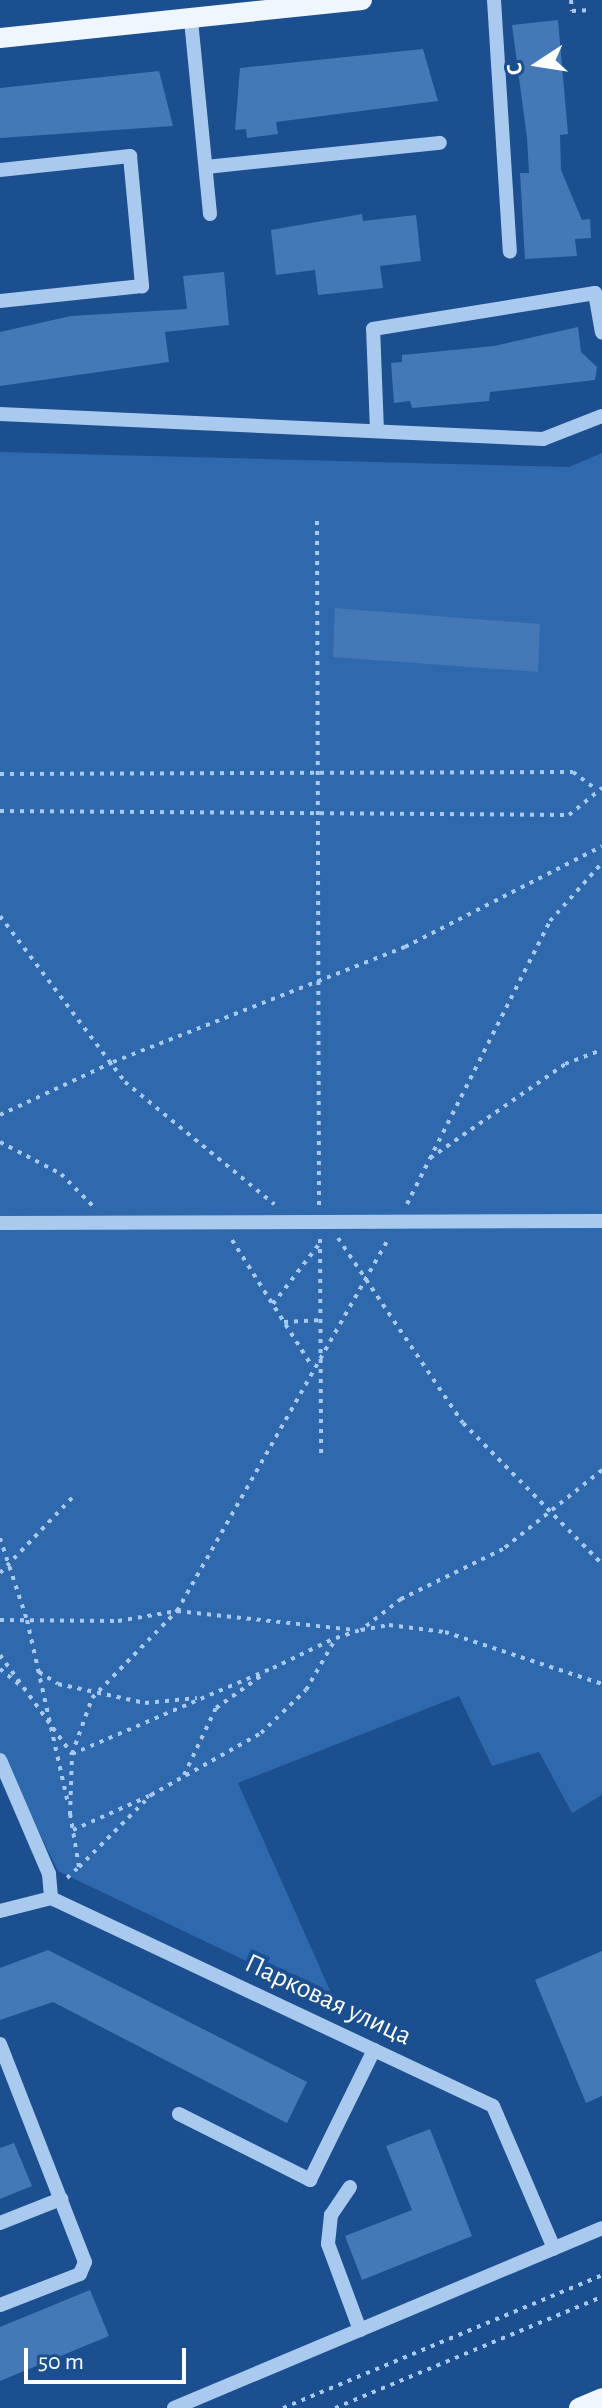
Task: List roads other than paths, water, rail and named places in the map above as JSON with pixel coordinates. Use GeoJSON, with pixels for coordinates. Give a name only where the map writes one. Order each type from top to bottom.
{"type":"FeatureCollection","features":[{"type":"Feature","properties":{"kind":"main road"},"geometry":{"type":"LineString","coordinates":[[0,38],[362,0]]}},
{"type":"Feature","properties":{"kind":"main road"},"geometry":{"type":"LineString","coordinates":[[579,2408],[602,2398]]}},
{"type":"Feature","properties":{"kind":"street"},"geometry":{"type":"LineString","coordinates":[[494,0],[510,251]]}},
{"type":"Feature","properties":{"kind":"street"},"geometry":{"type":"LineString","coordinates":[[191,20],[210,214]]}},
{"type":"Feature","properties":{"kind":"street"},"geometry":{"type":"LineString","coordinates":[[206,167],[440,143]]}},
{"type":"Feature","properties":{"kind":"street"},"geometry":{"type":"LineString","coordinates":[[0,170],[130,156],[142,286],[0,301]]}},
{"type":"Feature","properties":{"kind":"street"},"geometry":{"type":"LineString","coordinates":[[377,431],[373,329],[595,293],[602,332]]}},
{"type":"Feature","properties":{"kind":"street"},"geometry":{"type":"LineString","coordinates":[[0,414],[543,439],[602,416]]}},
{"type":"Feature","properties":{"kind":"street"},"geometry":{"type":"LineString","coordinates":[[0,1223],[324,1226],[602,1221]]}},
{"type":"Feature","properties":{"kind":"street"},"geometry":{"type":"LineString","coordinates":[[0,1760],[49,1874],[51,1898],[0,1911]]}},
{"type":"Feature","properties":{"kind":"street","name":"Парковая улица"},"geometry":{"type":"LineString","coordinates":[[51,1898],[493,2106],[554,2248]]}},
{"type":"Feature","properties":{"kind":"street"},"geometry":{"type":"LineString","coordinates":[[0,2044],[61,2199],[84,2270],[0,2305]]}},
{"type":"Feature","properties":{"kind":"street"},"geometry":{"type":"LineString","coordinates":[[179,2114],[310,2180],[374,2050]]}},
{"type":"Feature","properties":{"kind":"street"},"geometry":{"type":"LineString","coordinates":[[350,2187],[331,2215],[328,2244],[360,2330]]}},
{"type":"Feature","properties":{"kind":"street"},"geometry":{"type":"LineString","coordinates":[[0,2223],[61,2199]]}},
{"type":"Feature","properties":{"kind":"street"},"geometry":{"type":"LineString","coordinates":[[174,2408],[602,2228]]}}]}
